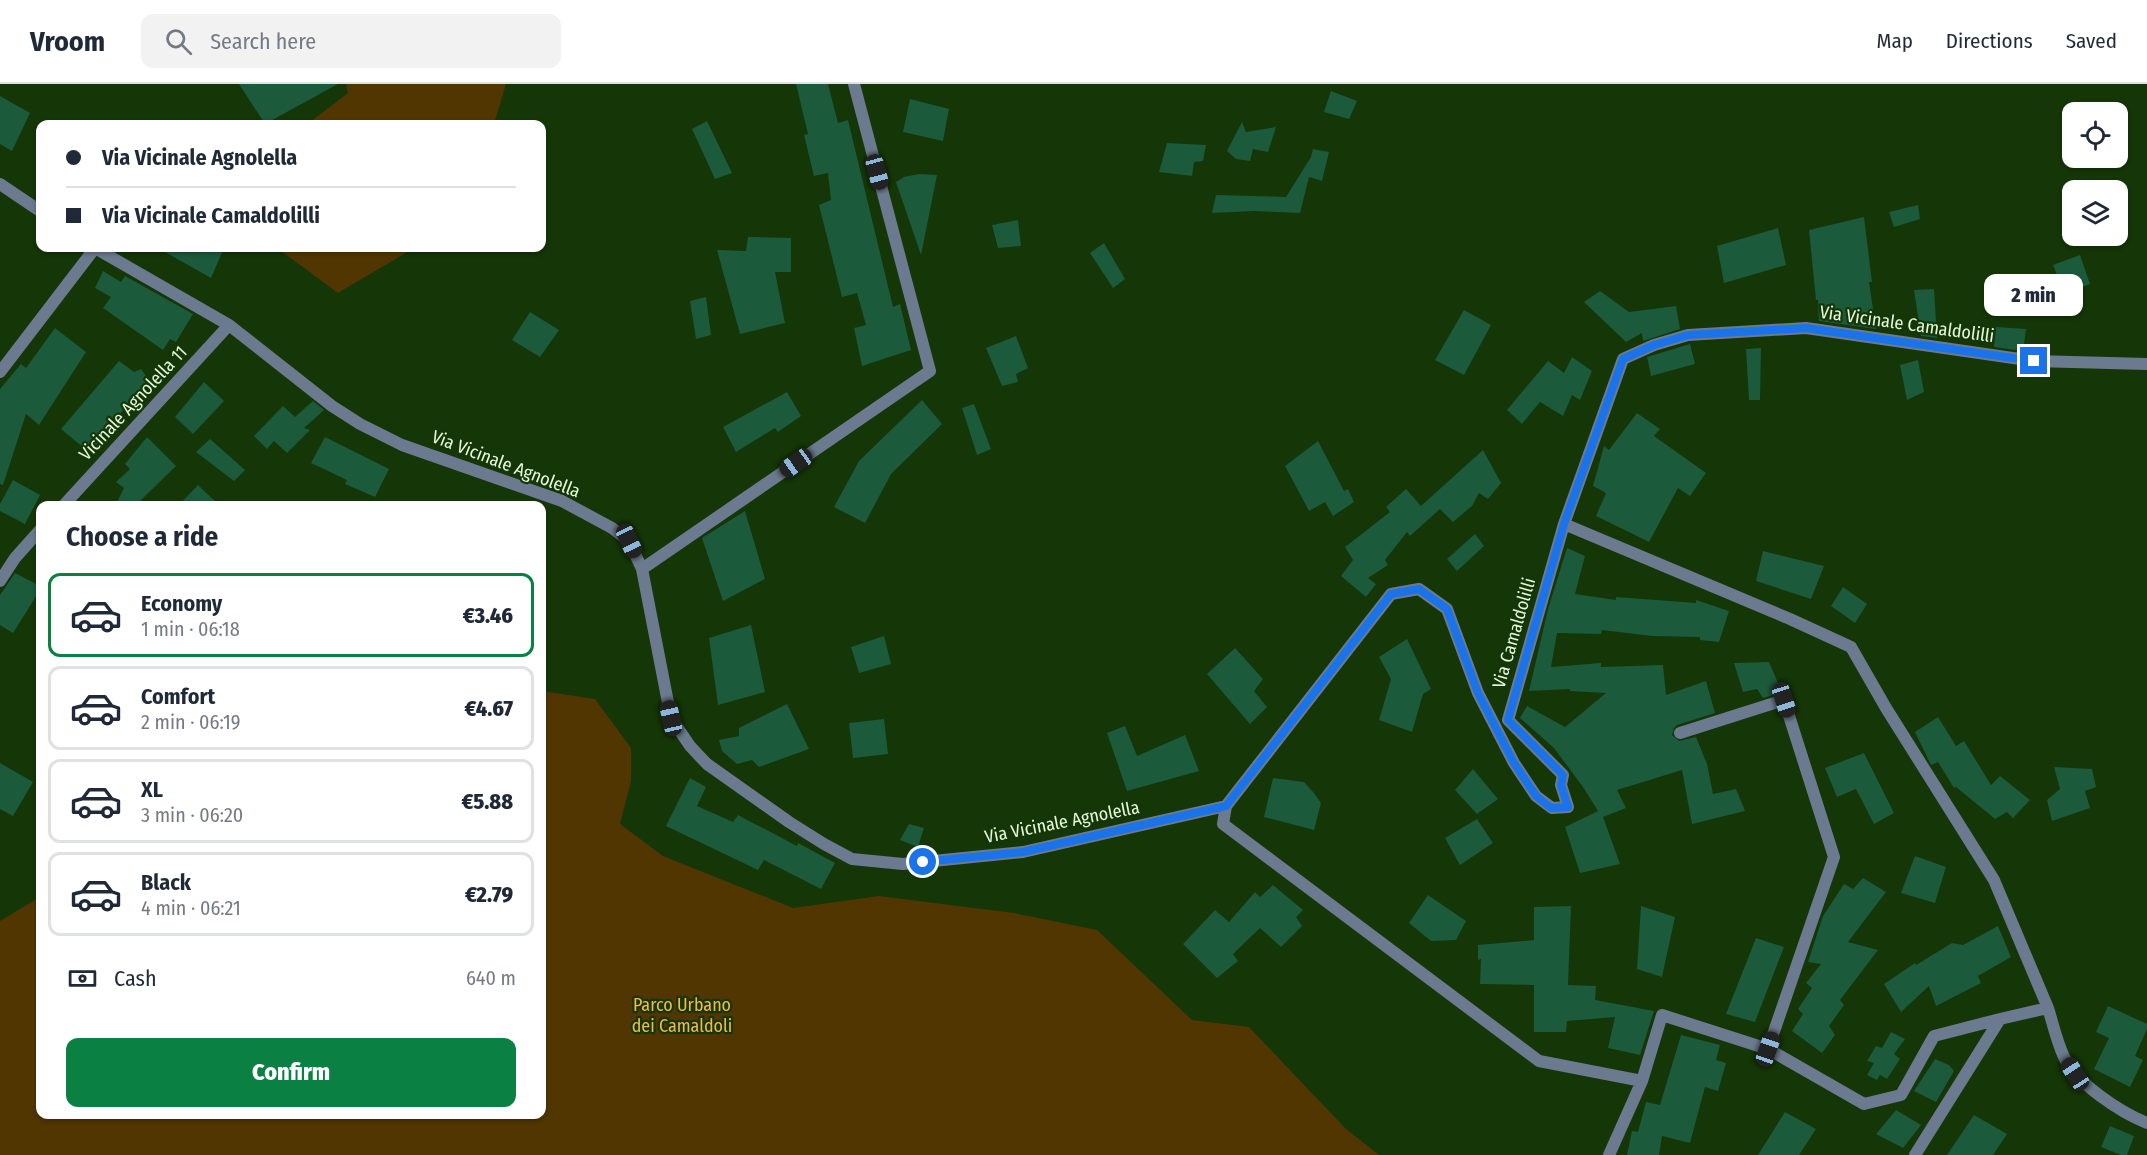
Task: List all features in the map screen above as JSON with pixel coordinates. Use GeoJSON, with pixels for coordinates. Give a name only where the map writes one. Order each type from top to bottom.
{"type":"FeatureCollection","features":[{"type":"Feature","properties":{"kind":"street"},"geometry":{"type":"LineString","coordinates":[[642,569],[930,371],[854,84]]}},
{"type":"Feature","properties":{"kind":"street"},"geometry":{"type":"LineString","coordinates":[[0,184],[36,209]]}},
{"type":"Feature","properties":{"kind":"street"},"geometry":{"type":"LineString","coordinates":[[0,372],[92,252]]}},
{"type":"Feature","properties":{"kind":"street","name":"Via Vicinale Agnolella"},"geometry":{"type":"LineString","coordinates":[[102,252],[229,325],[332,406],[360,424],[402,445],[561,501],[612,528],[629,541],[642,569],[671,718],[690,746],[707,764],[789,822],[852,859],[903,864],[1023,852],[1226,806]]}},
{"type":"Feature","properties":{"kind":"street","name":"Vicinale Agnolella 11"},"geometry":{"type":"LineString","coordinates":[[68,501],[229,325]]}},
{"type":"Feature","properties":{"kind":"street","name":"Via Vicinale Camaldolilli"},"geometry":{"type":"LineString","coordinates":[[1806,328],[2034,361],[2147,364]]}},
{"type":"Feature","properties":{"kind":"street","name":"Via Camaldolilli"},"geometry":{"type":"LineString","coordinates":[[1226,806],[1391,594],[1419,589],[1447,609],[1478,693],[1514,763],[1536,796],[1551,808],[1568,807],[1561,785],[1563,775],[1508,720],[1564,524],[1623,359],[1654,345],[1688,335],[1806,328]]}},
{"type":"Feature","properties":{"kind":"street"},"geometry":{"type":"LineString","coordinates":[[1564,524],[1851,647],[1886,708],[1994,880],[2048,1008],[2064,1058],[2075,1074],[2109,1102],[2147,1123]]}},
{"type":"Feature","properties":{"kind":"street"},"geometry":{"type":"LineString","coordinates":[[0,581],[15,558],[36,535]]}},
{"type":"Feature","properties":{"kind":"street"},"geometry":{"type":"LineString","coordinates":[[1680,733],[1784,700],[1834,857],[1768,1049]]}},
{"type":"Feature","properties":{"kind":"street"},"geometry":{"type":"LineString","coordinates":[[1226,806],[1223,824],[1539,1061],[1642,1081]]}},
{"type":"Feature","properties":{"kind":"street"},"geometry":{"type":"LineString","coordinates":[[1609,1155],[1642,1081],[1662,1015],[1768,1049],[1864,1104],[1902,1095],[1934,1036],[2048,1008]]}},
{"type":"Feature","properties":{"kind":"street"},"geometry":{"type":"LineString","coordinates":[[1915,1155],[2000,1019]]}},
{"type":"Feature","properties":{"kind":"green space"},"geometry":{"type":"Polygon","coordinates":[[[346,84],[506,84],[495,120],[313,120],[348,93],[346,84]]]}},
{"type":"Feature","properties":{"kind":"green space"},"geometry":{"type":"Polygon","coordinates":[[[282,252],[407,252],[338,293],[282,252]]]}},
{"type":"Feature","properties":{"kind":"green space","name":"Parco Urbano dei Camaldoli"},"geometry":{"type":"Polygon","coordinates":[[[546,692],[595,699],[631,748],[631,781],[620,824],[663,856],[793,908],[879,896],[1014,913],[1097,930],[1192,1020],[1249,1027],[1346,1129],[1379,1155],[0,1155],[0,921],[36,899],[36,1119],[546,1119],[546,692]]]}},
{"type":"Feature","properties":{"kind":"building"},"geometry":{"type":"Polygon","coordinates":[[[239,84],[338,84],[272,120],[262,120],[239,84]]]}},
{"type":"Feature","properties":{"kind":"building"},"geometry":{"type":"Polygon","coordinates":[[[796,84],[828,84],[838,123],[848,120],[893,307],[900,304],[911,350],[862,366],[854,328],[866,325],[857,293],[842,297],[819,205],[831,200],[828,173],[814,176],[804,135],[808,134],[796,84]]]}},
{"type":"Feature","properties":{"kind":"building"},"geometry":{"type":"Polygon","coordinates":[[[1331,91],[1357,101],[1349,119],[1324,112],[1331,91]]]}},
{"type":"Feature","properties":{"kind":"building"},"geometry":{"type":"Polygon","coordinates":[[[0,96],[30,113],[12,151],[0,144],[0,96]]]}},
{"type":"Feature","properties":{"kind":"building"},"geometry":{"type":"Polygon","coordinates":[[[910,99],[949,109],[943,141],[903,132],[910,99]]]}},
{"type":"Feature","properties":{"kind":"building"},"geometry":{"type":"Polygon","coordinates":[[[707,121],[732,173],[715,179],[692,129],[707,121]]]}},
{"type":"Feature","properties":{"kind":"building"},"geometry":{"type":"Polygon","coordinates":[[[1242,122],[1246,132],[1276,127],[1268,152],[1253,149],[1250,161],[1236,159],[1227,151],[1242,122]]]}},
{"type":"Feature","properties":{"kind":"building"},"geometry":{"type":"Polygon","coordinates":[[[1167,143],[1206,145],[1203,161],[1194,162],[1192,176],[1159,172],[1167,143]]]}},
{"type":"Feature","properties":{"kind":"building"},"geometry":{"type":"Polygon","coordinates":[[[1313,149],[1329,152],[1322,181],[1309,177],[1300,213],[1254,211],[1212,213],[1216,195],[1286,197],[1311,157],[1313,149]]]}},
{"type":"Feature","properties":{"kind":"building"},"geometry":{"type":"Polygon","coordinates":[[[919,174],[937,175],[921,255],[896,182],[904,177],[919,174]]]}},
{"type":"Feature","properties":{"kind":"building"},"geometry":{"type":"Polygon","coordinates":[[[1918,205],[1920,219],[1894,227],[1889,212],[1918,205]]]}},
{"type":"Feature","properties":{"kind":"building"},"geometry":{"type":"Polygon","coordinates":[[[1864,217],[1872,282],[1869,282],[1876,329],[1819,321],[1809,230],[1864,217]]]}},
{"type":"Feature","properties":{"kind":"building"},"geometry":{"type":"Polygon","coordinates":[[[1018,220],[1021,246],[998,248],[992,225],[1018,220]]]}},
{"type":"Feature","properties":{"kind":"building"},"geometry":{"type":"Polygon","coordinates":[[[1778,228],[1786,265],[1724,283],[1717,246],[1778,228]]]}},
{"type":"Feature","properties":{"kind":"building"},"geometry":{"type":"Polygon","coordinates":[[[748,237],[791,238],[791,272],[775,272],[785,323],[740,334],[717,250],[746,251],[748,237]]]}},
{"type":"Feature","properties":{"kind":"building"},"geometry":{"type":"Polygon","coordinates":[[[1104,243],[1125,279],[1113,288],[1090,253],[1104,243]]]}},
{"type":"Feature","properties":{"kind":"building"},"geometry":{"type":"Polygon","coordinates":[[[165,252],[222,252],[211,278],[165,252]]]}},
{"type":"Feature","properties":{"kind":"building"},"geometry":{"type":"Polygon","coordinates":[[[2080,255],[2090,284],[2065,294],[2053,265],[2080,255]]]}},
{"type":"Feature","properties":{"kind":"building"},"geometry":{"type":"Polygon","coordinates":[[[103,271],[121,282],[125,276],[193,314],[176,342],[170,339],[163,350],[103,308],[111,297],[95,288],[103,271]]]}},
{"type":"Feature","properties":{"kind":"building"},"geometry":{"type":"Polygon","coordinates":[[[1934,289],[1937,338],[1921,336],[1914,290],[1934,289]]]}},
{"type":"Feature","properties":{"kind":"building"},"geometry":{"type":"Polygon","coordinates":[[[1600,291],[1629,312],[1676,306],[1680,329],[1643,341],[1642,333],[1626,342],[1584,302],[1600,291]]]}},
{"type":"Feature","properties":{"kind":"building"},"geometry":{"type":"Polygon","coordinates":[[[706,297],[711,335],[696,339],[690,301],[706,297]]]}},
{"type":"Feature","properties":{"kind":"building"},"geometry":{"type":"Polygon","coordinates":[[[1464,310],[1491,325],[1464,375],[1435,360],[1464,310]]]}},
{"type":"Feature","properties":{"kind":"building"},"geometry":{"type":"Polygon","coordinates":[[[530,312],[559,330],[540,357],[512,340],[530,312]]]}},
{"type":"Feature","properties":{"kind":"building"},"geometry":{"type":"Polygon","coordinates":[[[1996,327],[2026,329],[2023,351],[1994,347],[1996,327]]]}},
{"type":"Feature","properties":{"kind":"building"},"geometry":{"type":"Polygon","coordinates":[[[55,328],[86,352],[39,425],[26,414],[3,485],[0,484],[0,389],[21,364],[26,368],[55,328]]]}},
{"type":"Feature","properties":{"kind":"building"},"geometry":{"type":"Polygon","coordinates":[[[1016,336],[1028,368],[1016,374],[1018,382],[1002,386],[986,348],[1016,336]]]}},
{"type":"Feature","properties":{"kind":"building"},"geometry":{"type":"Polygon","coordinates":[[[1690,344],[1695,364],[1651,376],[1647,357],[1690,344]]]}},
{"type":"Feature","properties":{"kind":"building"},"geometry":{"type":"Polygon","coordinates":[[[1761,348],[1760,400],[1749,400],[1746,349],[1761,348]]]}},
{"type":"Feature","properties":{"kind":"building"},"geometry":{"type":"Polygon","coordinates":[[[1572,357],[1592,371],[1580,400],[1572,395],[1563,416],[1540,402],[1522,424],[1507,410],[1548,361],[1564,373],[1572,357]]]}},
{"type":"Feature","properties":{"kind":"building"},"geometry":{"type":"Polygon","coordinates":[[[1918,360],[1924,392],[1907,400],[1900,365],[1918,360]]]}},
{"type":"Feature","properties":{"kind":"building"},"geometry":{"type":"Polygon","coordinates":[[[119,361],[134,372],[141,369],[151,383],[126,411],[124,409],[90,453],[61,429],[119,361]]]}},
{"type":"Feature","properties":{"kind":"building"},"geometry":{"type":"Polygon","coordinates":[[[204,382],[224,401],[193,434],[175,417],[204,382]]]}},
{"type":"Feature","properties":{"kind":"building"},"geometry":{"type":"Polygon","coordinates":[[[787,392],[801,416],[778,432],[775,428],[736,452],[723,427],[787,392]]]}},
{"type":"Feature","properties":{"kind":"building"},"geometry":{"type":"Polygon","coordinates":[[[922,400],[942,424],[891,474],[865,523],[834,507],[859,461],[922,400]]]}},
{"type":"Feature","properties":{"kind":"building"},"geometry":{"type":"Polygon","coordinates":[[[313,401],[324,410],[304,428],[310,430],[287,453],[274,441],[267,449],[254,436],[283,406],[295,417],[313,401]]]}},
{"type":"Feature","properties":{"kind":"building"},"geometry":{"type":"Polygon","coordinates":[[[974,404],[991,449],[977,455],[962,408],[974,404]]]}},
{"type":"Feature","properties":{"kind":"building"},"geometry":{"type":"Polygon","coordinates":[[[1637,413],[1660,429],[1654,436],[1706,473],[1690,496],[1678,488],[1649,542],[1596,516],[1606,493],[1593,486],[1604,446],[1609,450],[1637,413]]]}},
{"type":"Feature","properties":{"kind":"building"},"geometry":{"type":"Polygon","coordinates":[[[147,437],[176,466],[140,501],[118,501],[124,488],[116,482],[130,469],[125,464],[147,437]]]}},
{"type":"Feature","properties":{"kind":"building"},"geometry":{"type":"Polygon","coordinates":[[[325,437],[389,469],[375,497],[345,484],[347,480],[311,463],[325,437]]]}},
{"type":"Feature","properties":{"kind":"building"},"geometry":{"type":"Polygon","coordinates":[[[210,439],[245,470],[234,481],[196,452],[210,439]]]}},
{"type":"Feature","properties":{"kind":"building"},"geometry":{"type":"Polygon","coordinates":[[[1318,441],[1344,491],[1348,489],[1354,502],[1333,516],[1325,502],[1309,511],[1285,466],[1318,441]]]}},
{"type":"Feature","properties":{"kind":"building"},"geometry":{"type":"Polygon","coordinates":[[[1483,450],[1501,483],[1488,499],[1479,493],[1472,506],[1453,522],[1440,509],[1410,536],[1407,532],[1385,560],[1388,565],[1368,578],[1376,584],[1366,597],[1341,576],[1353,560],[1345,547],[1390,512],[1386,507],[1406,489],[1421,506],[1483,450]]]}},
{"type":"Feature","properties":{"kind":"building"},"geometry":{"type":"Polygon","coordinates":[[[13,480],[40,495],[25,524],[0,511],[0,504],[13,480]]]}},
{"type":"Feature","properties":{"kind":"building"},"geometry":{"type":"Polygon","coordinates":[[[198,485],[215,501],[183,501],[198,485]]]}},
{"type":"Feature","properties":{"kind":"building"},"geometry":{"type":"Polygon","coordinates":[[[745,511],[765,579],[723,601],[702,538],[745,511]]]}},
{"type":"Feature","properties":{"kind":"building"},"geometry":{"type":"Polygon","coordinates":[[[1475,534],[1484,546],[1457,571],[1447,559],[1475,534]]]}},
{"type":"Feature","properties":{"kind":"building"},"geometry":{"type":"Polygon","coordinates":[[[1567,548],[1585,556],[1575,594],[1616,600],[1616,597],[1696,603],[1696,600],[1729,611],[1719,642],[1700,640],[1700,637],[1652,636],[1602,630],[1601,634],[1557,633],[1551,667],[1601,663],[1601,667],[1663,665],[1666,695],[1706,681],[1715,713],[1677,725],[1672,735],[1679,741],[1696,737],[1707,764],[1713,794],[1736,789],[1745,811],[1692,824],[1682,770],[1617,790],[1626,808],[1603,817],[1620,864],[1580,873],[1565,827],[1598,811],[1554,748],[1520,718],[1527,706],[1565,727],[1606,693],[1570,691],[1570,689],[1529,691],[1548,609],[1567,548]]]}},
{"type":"Feature","properties":{"kind":"building"},"geometry":{"type":"Polygon","coordinates":[[[1763,551],[1824,566],[1811,599],[1756,581],[1763,551]]]}},
{"type":"Feature","properties":{"kind":"building"},"geometry":{"type":"Polygon","coordinates":[[[15,573],[36,584],[36,596],[13,633],[0,625],[0,595],[15,573]]]}},
{"type":"Feature","properties":{"kind":"building"},"geometry":{"type":"Polygon","coordinates":[[[1843,587],[1867,604],[1855,623],[1831,606],[1843,587]]]}},
{"type":"Feature","properties":{"kind":"building"},"geometry":{"type":"Polygon","coordinates":[[[751,625],[765,692],[718,705],[709,638],[751,625]]]}},
{"type":"Feature","properties":{"kind":"building"},"geometry":{"type":"Polygon","coordinates":[[[884,636],[891,664],[859,673],[851,647],[884,636]]]}},
{"type":"Feature","properties":{"kind":"building"},"geometry":{"type":"Polygon","coordinates":[[[1407,639],[1431,689],[1423,694],[1412,732],[1379,720],[1391,679],[1379,657],[1407,639]]]}},
{"type":"Feature","properties":{"kind":"building"},"geometry":{"type":"Polygon","coordinates":[[[1235,648],[1263,679],[1254,691],[1267,707],[1250,724],[1207,674],[1235,648]]]}},
{"type":"Feature","properties":{"kind":"building"},"geometry":{"type":"Polygon","coordinates":[[[1769,662],[1782,692],[1763,698],[1757,689],[1743,692],[1734,663],[1769,662]]]}},
{"type":"Feature","properties":{"kind":"building"},"geometry":{"type":"Polygon","coordinates":[[[787,704],[809,749],[759,767],[752,760],[737,764],[722,751],[719,740],[739,736],[739,728],[787,704]]]}},
{"type":"Feature","properties":{"kind":"building"},"geometry":{"type":"Polygon","coordinates":[[[1938,717],[1956,746],[1964,741],[1991,785],[2000,776],[2030,800],[2013,818],[2007,812],[1995,819],[1956,787],[1954,788],[1938,762],[1931,765],[1915,732],[1938,717]]]}},
{"type":"Feature","properties":{"kind":"building"},"geometry":{"type":"Polygon","coordinates":[[[884,719],[888,754],[853,758],[849,723],[884,719]]]}},
{"type":"Feature","properties":{"kind":"building"},"geometry":{"type":"Polygon","coordinates":[[[1125,726],[1137,756],[1185,735],[1199,771],[1127,791],[1107,733],[1125,726]]]}},
{"type":"Feature","properties":{"kind":"building"},"geometry":{"type":"Polygon","coordinates":[[[1864,753],[1894,813],[1874,824],[1856,789],[1837,797],[1825,768],[1864,753]]]}},
{"type":"Feature","properties":{"kind":"building"},"geometry":{"type":"Polygon","coordinates":[[[0,763],[33,782],[13,816],[0,809],[0,763]]]}},
{"type":"Feature","properties":{"kind":"building"},"geometry":{"type":"Polygon","coordinates":[[[2054,767],[2092,769],[2096,787],[2085,791],[2090,808],[2052,821],[2047,800],[2060,789],[2054,767]]]}},
{"type":"Feature","properties":{"kind":"building"},"geometry":{"type":"Polygon","coordinates":[[[1473,769],[1498,799],[1477,814],[1455,790],[1473,769]]]}},
{"type":"Feature","properties":{"kind":"building"},"geometry":{"type":"Polygon","coordinates":[[[690,778],[706,787],[697,806],[733,822],[738,815],[835,863],[821,889],[764,860],[758,870],[666,826],[690,778]]]}},
{"type":"Feature","properties":{"kind":"building"},"geometry":{"type":"Polygon","coordinates":[[[1273,778],[1304,782],[1314,793],[1321,803],[1314,830],[1264,817],[1273,778]]]}},
{"type":"Feature","properties":{"kind":"building"},"geometry":{"type":"Polygon","coordinates":[[[1477,819],[1493,843],[1460,865],[1445,838],[1477,819]]]}},
{"type":"Feature","properties":{"kind":"building"},"geometry":{"type":"Polygon","coordinates":[[[909,824],[924,828],[918,847],[900,840],[909,824]]]}},
{"type":"Feature","properties":{"kind":"building"},"geometry":{"type":"Polygon","coordinates":[[[1915,856],[1946,867],[1935,903],[1901,893],[1915,856]]]}},
{"type":"Feature","properties":{"kind":"building"},"geometry":{"type":"Polygon","coordinates":[[[1863,878],[1886,892],[1848,942],[1878,950],[1840,1000],[1844,1005],[1829,1026],[1835,1035],[1822,1053],[1792,1031],[1803,1014],[1798,1009],[1812,988],[1806,983],[1821,964],[1808,962],[1823,916],[1844,884],[1853,889],[1863,878]]]}},
{"type":"Feature","properties":{"kind":"building"},"geometry":{"type":"Polygon","coordinates":[[[1273,885],[1303,910],[1296,917],[1302,926],[1281,947],[1260,928],[1233,954],[1238,961],[1217,978],[1183,944],[1215,910],[1229,922],[1255,892],[1260,897],[1273,885]]]}},
{"type":"Feature","properties":{"kind":"building"},"geometry":{"type":"Polygon","coordinates":[[[1428,895],[1466,921],[1456,940],[1431,941],[1409,923],[1428,895]]]}},
{"type":"Feature","properties":{"kind":"building"},"geometry":{"type":"Polygon","coordinates":[[[1571,906],[1568,985],[1596,986],[1595,1000],[1654,1011],[1640,1055],[1608,1048],[1615,1017],[1567,1021],[1566,1032],[1534,1032],[1534,985],[1480,984],[1481,959],[1478,960],[1478,945],[1534,940],[1534,907],[1571,906]]]}},
{"type":"Feature","properties":{"kind":"building"},"geometry":{"type":"Polygon","coordinates":[[[1641,906],[1675,917],[1662,977],[1637,969],[1641,906]]]}},
{"type":"Feature","properties":{"kind":"building"},"geometry":{"type":"Polygon","coordinates":[[[1998,926],[2011,957],[1978,976],[1981,983],[1936,1006],[1929,986],[1901,1012],[1884,984],[1915,963],[1916,965],[1952,943],[1963,945],[1998,926]]]}},
{"type":"Feature","properties":{"kind":"building"},"geometry":{"type":"Polygon","coordinates":[[[1756,938],[1784,947],[1755,1022],[1726,1014],[1756,938]]]}},
{"type":"Feature","properties":{"kind":"building"},"geometry":{"type":"Polygon","coordinates":[[[2108,1006],[2147,1024],[2135,1056],[2143,1060],[2130,1087],[2094,1069],[2109,1038],[2096,1032],[2108,1006]]]}},
{"type":"Feature","properties":{"kind":"building"},"geometry":{"type":"Polygon","coordinates":[[[1891,1032],[1905,1039],[1894,1054],[1900,1059],[1887,1079],[1880,1075],[1877,1080],[1867,1075],[1874,1063],[1867,1061],[1876,1046],[1882,1048],[1891,1032]]]}},
{"type":"Feature","properties":{"kind":"building"},"geometry":{"type":"Polygon","coordinates":[[[1681,1035],[1720,1045],[1716,1060],[1726,1063],[1718,1091],[1705,1087],[1690,1143],[1662,1136],[1659,1155],[1627,1155],[1632,1131],[1638,1132],[1646,1102],[1660,1105],[1681,1035]]]}},
{"type":"Feature","properties":{"kind":"building"},"geometry":{"type":"Polygon","coordinates":[[[1935,1059],[1949,1065],[1954,1071],[1936,1102],[1914,1091],[1935,1059]]]}},
{"type":"Feature","properties":{"kind":"building"},"geometry":{"type":"Polygon","coordinates":[[[1896,1110],[1921,1125],[1903,1148],[1876,1134],[1896,1110]]]}},
{"type":"Feature","properties":{"kind":"building"},"geometry":{"type":"Polygon","coordinates":[[[1785,1112],[1816,1129],[1799,1155],[1758,1155],[1785,1112]]]}},
{"type":"Feature","properties":{"kind":"building"},"geometry":{"type":"Polygon","coordinates":[[[1974,1115],[2007,1134],[1993,1155],[1947,1155],[1974,1115]]]}},
{"type":"Feature","properties":{"kind":"building"},"geometry":{"type":"Polygon","coordinates":[[[2110,1126],[2134,1136],[2127,1155],[2101,1147],[2110,1126]]]}},
{"type":"Feature","properties":{"kind":"route"},"geometry":{"type":"LineString","coordinates":[[923,862],[1023,852],[1226,806],[1391,594],[1419,589],[1447,609],[1478,693],[1514,763],[1536,796],[1551,808],[1568,807],[1561,785],[1563,775],[1508,720],[1564,524],[1623,359],[1654,345],[1688,335],[1806,328],[2034,361]]}}]}
